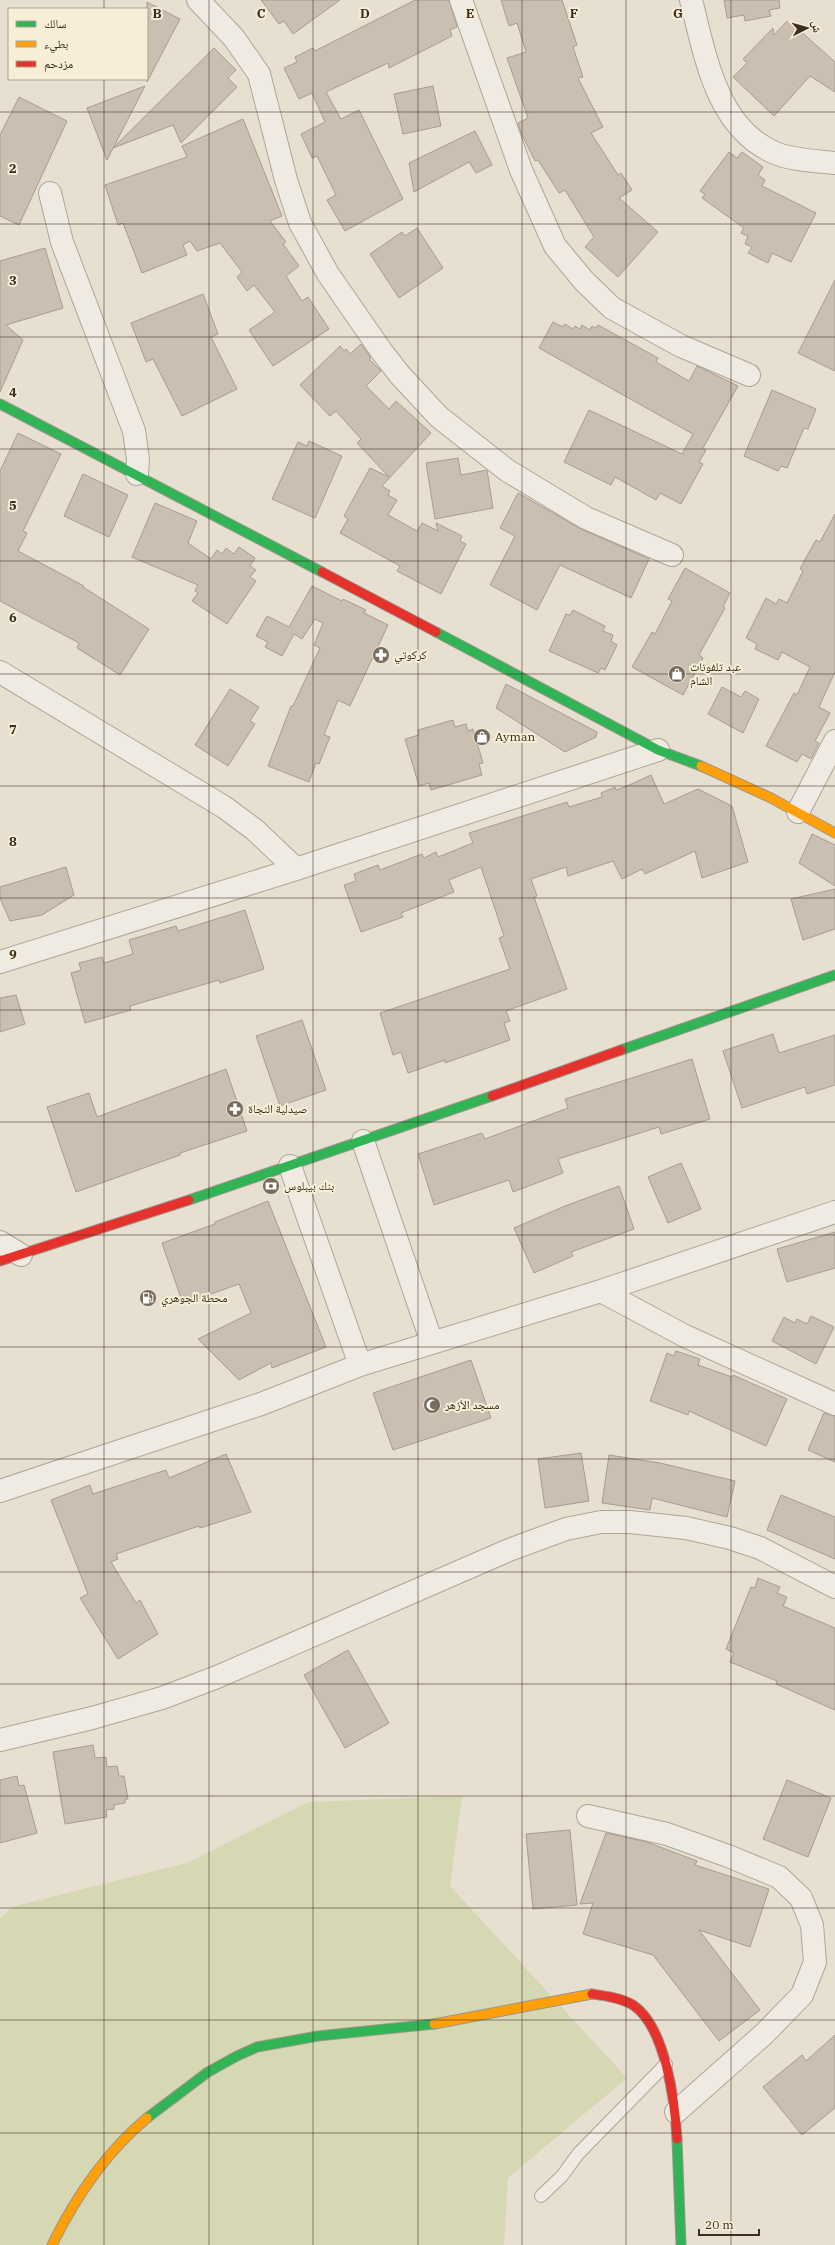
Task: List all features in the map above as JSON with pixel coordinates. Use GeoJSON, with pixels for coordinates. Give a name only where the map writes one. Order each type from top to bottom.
{"type":"FeatureCollection","features":[{"type":"Feature","properties":{"kind":"street"},"geometry":{"type":"LineString","coordinates":[[198,0],[234,38],[259,74],[286,180],[300,223],[328,274],[382,352],[400,375],[439,418],[508,472],[586,518],[672,554]]}},
{"type":"Feature","properties":{"kind":"street"},"geometry":{"type":"LineString","coordinates":[[461,0],[521,170],[555,246],[584,281],[612,308],[681,346],[749,376]]}},
{"type":"Feature","properties":{"kind":"street"},"geometry":{"type":"LineString","coordinates":[[691,0],[710,74],[731,115],[746,134],[762,147],[777,154],[835,163]]}},
{"type":"Feature","properties":{"kind":"street"},"geometry":{"type":"LineString","coordinates":[[50,193],[62,242],[134,431],[138,459],[137,474]]}},
{"type":"Feature","properties":{"kind":"street"},"geometry":{"type":"LineString","coordinates":[[0,404],[137,474],[658,750],[717,772],[798,812],[835,833]]}},
{"type":"Feature","properties":{"kind":"street"},"geometry":{"type":"LineString","coordinates":[[0,672],[224,807],[255,830],[296,869]]}},
{"type":"Feature","properties":{"kind":"street"},"geometry":{"type":"LineString","coordinates":[[798,812],[835,741]]}},
{"type":"Feature","properties":{"kind":"street"},"geometry":{"type":"LineString","coordinates":[[0,962],[296,869],[658,750]]}},
{"type":"Feature","properties":{"kind":"street"},"geometry":{"type":"LineString","coordinates":[[0,1261],[363,1141],[835,975]]}},
{"type":"Feature","properties":{"kind":"street"},"geometry":{"type":"LineString","coordinates":[[363,1141],[432,1343]]}},
{"type":"Feature","properties":{"kind":"street"},"geometry":{"type":"LineString","coordinates":[[290,1166],[360,1365]]}},
{"type":"Feature","properties":{"kind":"street"},"geometry":{"type":"LineString","coordinates":[[0,1491],[261,1404],[360,1365],[601,1291],[835,1212]]}},
{"type":"Feature","properties":{"kind":"street"},"geometry":{"type":"LineString","coordinates":[[0,1242],[21,1254]]}},
{"type":"Feature","properties":{"kind":"street"},"geometry":{"type":"LineString","coordinates":[[601,1291],[685,1336],[835,1404]]}},
{"type":"Feature","properties":{"kind":"street"},"geometry":{"type":"LineString","coordinates":[[0,1740],[92,1718],[169,1695],[217,1677],[509,1550],[566,1529],[601,1522],[630,1522],[686,1528],[730,1538],[760,1548],[835,1586]]}},
{"type":"Feature","properties":{"kind":"street"},"geometry":{"type":"LineString","coordinates":[[588,1816],[666,1834],[728,1856],[778,1877],[801,1898],[812,1925],[815,1962],[802,1995],[764,2034],[676,2112]]}},
{"type":"Feature","properties":{"kind":"street"},"geometry":{"type":"LineString","coordinates":[[52,2245],[86,2181],[108,2153],[130,2132],[208,2072],[232,2058],[259,2047],[334,2033],[418,2026],[467,2019],[592,1994],[614,1998],[638,2008],[660,2043],[676,2112],[681,2245]]}},
{"type":"Feature","properties":{"kind":"lane"},"geometry":{"type":"LineString","coordinates":[[541,2196],[562,2176],[578,2154],[666,2064]]}},
{"type":"Feature","properties":{"kind":"green space"},"geometry":{"type":"Polygon","coordinates":[[[462,1796],[450,1886],[627,2078],[508,2178],[504,2245],[0,2245],[0,1918],[12,1907],[187,1863],[308,1802],[462,1796]]]}},
{"type":"Feature","properties":{"kind":"building"},"geometry":{"type":"Polygon","coordinates":[[[261,0],[340,0],[293,34],[284,21],[279,24],[261,0]]]}},
{"type":"Feature","properties":{"kind":"building"},"geometry":{"type":"Polygon","coordinates":[[[415,0],[449,0],[457,27],[450,30],[452,36],[389,68],[388,63],[326,92],[341,119],[359,110],[403,199],[345,231],[327,200],[336,195],[317,156],[312,158],[301,134],[325,122],[312,93],[299,99],[284,68],[297,62],[295,57],[313,48],[315,51],[415,0]]]}},
{"type":"Feature","properties":{"kind":"building"},"geometry":{"type":"Polygon","coordinates":[[[501,0],[562,0],[577,45],[573,47],[583,77],[578,78],[603,127],[591,133],[618,175],[621,173],[632,190],[619,198],[658,232],[618,277],[585,247],[594,237],[565,190],[559,193],[538,160],[535,161],[521,133],[518,123],[528,118],[507,58],[526,52],[517,23],[509,26],[501,0]]]}},
{"type":"Feature","properties":{"kind":"building"},"geometry":{"type":"Polygon","coordinates":[[[724,0],[779,0],[780,8],[769,10],[771,16],[745,21],[744,15],[727,18],[724,0]]]}},
{"type":"Feature","properties":{"kind":"building"},"geometry":{"type":"Polygon","coordinates":[[[147,2],[180,19],[147,82],[148,8],[147,2]]]}},
{"type":"Feature","properties":{"kind":"building"},"geometry":{"type":"Polygon","coordinates":[[[788,20],[835,62],[835,92],[810,76],[774,116],[733,77],[747,63],[743,59],[773,28],[774,35],[788,20]]]}},
{"type":"Feature","properties":{"kind":"building"},"geometry":{"type":"Polygon","coordinates":[[[214,48],[236,70],[228,78],[237,87],[181,143],[173,125],[113,148],[214,48]]]}},
{"type":"Feature","properties":{"kind":"building"},"geometry":{"type":"Polygon","coordinates":[[[145,86],[107,160],[87,108],[145,86]]]}},
{"type":"Feature","properties":{"kind":"building"},"geometry":{"type":"Polygon","coordinates":[[[433,86],[441,126],[403,134],[394,94],[433,86]]]}},
{"type":"Feature","properties":{"kind":"building"},"geometry":{"type":"Polygon","coordinates":[[[19,97],[67,121],[19,225],[0,216],[0,135],[19,97]]]}},
{"type":"Feature","properties":{"kind":"building"},"geometry":{"type":"Polygon","coordinates":[[[243,119],[282,216],[270,221],[286,242],[283,244],[299,266],[286,276],[302,301],[308,297],[329,329],[273,366],[249,330],[275,312],[254,285],[247,291],[237,277],[242,272],[220,243],[197,251],[190,241],[183,245],[187,255],[142,273],[123,223],[118,225],[105,185],[187,157],[182,146],[243,119]]]}},
{"type":"Feature","properties":{"kind":"building"},"geometry":{"type":"Polygon","coordinates":[[[475,131],[492,165],[476,173],[469,162],[414,192],[409,163],[475,131]]]}},
{"type":"Feature","properties":{"kind":"building"},"geometry":{"type":"Polygon","coordinates":[[[729,152],[737,158],[742,152],[763,167],[758,175],[765,180],[762,186],[816,213],[791,262],[772,253],[768,263],[748,253],[752,247],[745,244],[748,236],[741,233],[744,228],[702,198],[705,194],[700,191],[729,152]]]}},
{"type":"Feature","properties":{"kind":"building"},"geometry":{"type":"Polygon","coordinates":[[[417,228],[443,268],[399,298],[370,254],[402,232],[405,236],[417,228]]]}},
{"type":"Feature","properties":{"kind":"building"},"geometry":{"type":"Polygon","coordinates":[[[45,248],[63,308],[6,325],[23,340],[0,392],[0,261],[45,248]]]}},
{"type":"Feature","properties":{"kind":"building"},"geometry":{"type":"Polygon","coordinates":[[[835,280],[835,371],[798,353],[835,280]]]}},
{"type":"Feature","properties":{"kind":"building"},"geometry":{"type":"Polygon","coordinates":[[[203,294],[218,334],[211,337],[237,389],[182,416],[153,359],[146,362],[131,323],[203,294]]]}},
{"type":"Feature","properties":{"kind":"building"},"geometry":{"type":"Polygon","coordinates":[[[553,322],[563,327],[565,324],[573,329],[575,326],[580,329],[582,325],[590,330],[592,326],[596,328],[598,325],[658,358],[656,362],[689,381],[697,366],[738,386],[703,448],[706,450],[699,462],[703,464],[681,504],[660,493],[656,500],[615,477],[611,485],[564,462],[589,410],[682,454],[693,434],[539,348],[553,322]]]}},
{"type":"Feature","properties":{"kind":"building"},"geometry":{"type":"Polygon","coordinates":[[[361,344],[371,358],[369,359],[381,371],[366,386],[389,409],[396,401],[431,433],[382,486],[390,491],[388,495],[397,500],[388,515],[417,531],[422,523],[438,531],[436,523],[462,536],[460,541],[466,544],[441,594],[397,571],[400,566],[340,533],[348,519],[344,516],[370,468],[389,477],[357,443],[361,439],[336,411],[330,416],[300,385],[340,346],[344,351],[346,349],[350,354],[361,344]]]}},
{"type":"Feature","properties":{"kind":"building"},"geometry":{"type":"Polygon","coordinates":[[[772,390],[816,409],[808,429],[804,428],[787,468],[781,466],[778,471],[744,456],[772,390]]]}},
{"type":"Feature","properties":{"kind":"building"},"geometry":{"type":"Polygon","coordinates":[[[18,433],[61,454],[23,531],[27,533],[18,551],[84,586],[83,587],[149,629],[120,675],[77,648],[79,643],[0,601],[0,471],[18,433]]]}},
{"type":"Feature","properties":{"kind":"building"},"geometry":{"type":"Polygon","coordinates":[[[309,441],[342,456],[315,518],[272,499],[298,442],[307,446],[309,441]]]}},
{"type":"Feature","properties":{"kind":"building"},"geometry":{"type":"Polygon","coordinates":[[[458,458],[461,475],[487,470],[493,508],[435,519],[426,463],[458,458]]]}},
{"type":"Feature","properties":{"kind":"building"},"geometry":{"type":"Polygon","coordinates":[[[83,474],[128,495],[109,537],[64,516],[83,474]]]}},
{"type":"Feature","properties":{"kind":"building"},"geometry":{"type":"Polygon","coordinates":[[[518,493],[581,529],[649,559],[631,598],[560,565],[537,610],[490,585],[515,536],[500,528],[518,493]]]}},
{"type":"Feature","properties":{"kind":"building"},"geometry":{"type":"Polygon","coordinates":[[[155,503],[197,521],[188,543],[211,559],[217,550],[222,554],[226,548],[234,554],[239,547],[255,558],[250,566],[256,570],[250,577],[256,581],[227,624],[192,601],[198,593],[195,591],[198,585],[132,557],[155,503]]]}},
{"type":"Feature","properties":{"kind":"building"},"geometry":{"type":"Polygon","coordinates":[[[835,514],[835,672],[819,707],[830,713],[815,741],[819,743],[811,759],[802,754],[797,762],[766,746],[794,693],[797,695],[810,667],[782,652],[778,660],[755,649],[757,644],[746,638],[766,598],[776,604],[779,599],[787,603],[803,571],[800,569],[808,554],[816,540],[820,542],[835,514]]]}},
{"type":"Feature","properties":{"kind":"building"},"geometry":{"type":"Polygon","coordinates":[[[685,568],[730,593],[723,607],[725,608],[699,655],[703,658],[683,695],[632,667],[652,632],[655,634],[672,601],[668,599],[685,568]]]}},
{"type":"Feature","properties":{"kind":"building"},"geometry":{"type":"Polygon","coordinates":[[[312,586],[342,601],[343,599],[366,610],[364,613],[388,625],[350,706],[338,700],[324,735],[330,737],[319,764],[316,763],[309,782],[268,766],[291,706],[293,706],[320,648],[314,645],[323,623],[315,619],[302,639],[294,634],[282,656],[265,647],[268,642],[256,636],[267,616],[289,627],[312,586]]]}},
{"type":"Feature","properties":{"kind":"building"},"geometry":{"type":"Polygon","coordinates":[[[573,610],[605,626],[603,631],[613,635],[611,641],[617,645],[605,670],[601,668],[598,673],[549,651],[566,614],[570,615],[573,610]]]}},
{"type":"Feature","properties":{"kind":"building"},"geometry":{"type":"Polygon","coordinates":[[[506,684],[597,732],[596,737],[565,752],[496,708],[506,684]]]}},
{"type":"Feature","properties":{"kind":"building"},"geometry":{"type":"Polygon","coordinates":[[[722,687],[741,697],[745,691],[759,699],[743,733],[708,714],[722,687]]]}},
{"type":"Feature","properties":{"kind":"building"},"geometry":{"type":"Polygon","coordinates":[[[230,689],[259,707],[250,721],[255,724],[228,766],[195,745],[230,689]]]}},
{"type":"Feature","properties":{"kind":"building"},"geometry":{"type":"Polygon","coordinates":[[[453,720],[455,727],[466,724],[468,731],[473,729],[483,763],[479,764],[482,775],[431,790],[429,783],[419,786],[405,739],[419,735],[418,730],[453,720]]]}},
{"type":"Feature","properties":{"kind":"building"},"geometry":{"type":"Polygon","coordinates":[[[651,775],[664,804],[698,789],[732,806],[748,862],[702,878],[695,851],[645,874],[642,869],[622,879],[613,861],[568,876],[566,867],[531,879],[537,896],[534,897],[567,989],[506,1011],[510,1021],[504,1023],[510,1040],[445,1063],[445,1060],[408,1073],[401,1052],[393,1055],[380,1013],[510,969],[499,938],[504,936],[481,867],[449,880],[454,892],[401,913],[403,917],[361,932],[344,885],[356,881],[354,874],[378,865],[380,870],[422,854],[424,858],[436,852],[438,857],[473,843],[469,833],[567,802],[569,807],[602,797],[601,793],[615,787],[616,790],[651,775]]]}},
{"type":"Feature","properties":{"kind":"building"},"geometry":{"type":"Polygon","coordinates":[[[812,834],[835,845],[835,886],[799,863],[812,834]]]}},
{"type":"Feature","properties":{"kind":"building"},"geometry":{"type":"Polygon","coordinates":[[[66,867],[74,895],[42,915],[10,921],[0,898],[0,887],[66,867]]]}},
{"type":"Feature","properties":{"kind":"building"},"geometry":{"type":"Polygon","coordinates":[[[835,889],[835,929],[803,940],[791,899],[835,889]]]}},
{"type":"Feature","properties":{"kind":"building"},"geometry":{"type":"Polygon","coordinates":[[[245,910],[264,969],[220,983],[219,980],[130,1006],[131,1010],[85,1023],[71,973],[81,970],[79,963],[102,957],[104,963],[133,954],[129,940],[176,926],[178,931],[245,910]]]}},
{"type":"Feature","properties":{"kind":"building"},"geometry":{"type":"Polygon","coordinates":[[[16,995],[25,1024],[0,1032],[0,998],[16,995]]]}},
{"type":"Feature","properties":{"kind":"building"},"geometry":{"type":"Polygon","coordinates":[[[302,1020],[326,1090],[280,1106],[256,1036],[302,1020]]]}},
{"type":"Feature","properties":{"kind":"building"},"geometry":{"type":"Polygon","coordinates":[[[773,1034],[779,1053],[835,1035],[835,1085],[807,1094],[805,1087],[742,1108],[723,1051],[773,1034]]]}},
{"type":"Feature","properties":{"kind":"building"},"geometry":{"type":"Polygon","coordinates":[[[692,1059],[710,1119],[661,1134],[659,1127],[558,1159],[563,1173],[513,1192],[509,1180],[434,1205],[418,1154],[482,1133],[485,1139],[568,1108],[565,1099],[692,1059]]]}},
{"type":"Feature","properties":{"kind":"building"},"geometry":{"type":"Polygon","coordinates":[[[226,1069],[247,1131],[180,1153],[180,1155],[76,1192],[47,1107],[89,1093],[97,1117],[226,1069]]]}},
{"type":"Feature","properties":{"kind":"building"},"geometry":{"type":"Polygon","coordinates":[[[681,1163],[701,1209],[668,1223],[648,1177],[681,1163]]]}},
{"type":"Feature","properties":{"kind":"building"},"geometry":{"type":"Polygon","coordinates":[[[619,1186],[634,1229],[571,1252],[573,1256],[534,1273],[514,1228],[565,1206],[619,1186]]]}},
{"type":"Feature","properties":{"kind":"building"},"geometry":{"type":"Polygon","coordinates":[[[268,1201],[326,1347],[272,1368],[271,1363],[239,1380],[198,1339],[251,1313],[239,1284],[183,1304],[162,1243],[215,1224],[215,1222],[268,1201]]]}},
{"type":"Feature","properties":{"kind":"building"},"geometry":{"type":"Polygon","coordinates":[[[835,1232],[835,1268],[787,1282],[777,1249],[835,1232]]]}},
{"type":"Feature","properties":{"kind":"building"},"geometry":{"type":"Polygon","coordinates":[[[811,1316],[834,1327],[816,1364],[772,1341],[784,1317],[795,1323],[797,1319],[807,1324],[811,1316]]]}},
{"type":"Feature","properties":{"kind":"building"},"geometry":{"type":"Polygon","coordinates":[[[676,1351],[700,1359],[698,1365],[732,1377],[733,1375],[787,1399],[766,1446],[689,1411],[688,1415],[650,1401],[667,1353],[674,1356],[676,1351]]]}},
{"type":"Feature","properties":{"kind":"building","name":"مسجد الأزهر"},"geometry":{"type":"Polygon","coordinates":[[[471,1360],[491,1418],[393,1450],[373,1393],[471,1360]]]}},
{"type":"Feature","properties":{"kind":"building"},"geometry":{"type":"Polygon","coordinates":[[[824,1413],[835,1416],[835,1462],[808,1450],[824,1413]]]}},
{"type":"Feature","properties":{"kind":"building"},"geometry":{"type":"Polygon","coordinates":[[[581,1453],[589,1501],[545,1508],[538,1459],[581,1453]]]}},
{"type":"Feature","properties":{"kind":"building"},"geometry":{"type":"Polygon","coordinates":[[[226,1454],[251,1512],[200,1528],[199,1526],[116,1554],[118,1559],[111,1562],[136,1603],[140,1600],[158,1634],[118,1659],[80,1598],[88,1594],[51,1500],[90,1485],[93,1494],[166,1470],[169,1478],[226,1454]]]}},
{"type":"Feature","properties":{"kind":"building"},"geometry":{"type":"Polygon","coordinates":[[[609,1455],[660,1463],[735,1481],[727,1517],[652,1498],[650,1510],[602,1503],[609,1455]]]}},
{"type":"Feature","properties":{"kind":"building"},"geometry":{"type":"Polygon","coordinates":[[[781,1495],[835,1517],[835,1559],[767,1530],[781,1495]]]}},
{"type":"Feature","properties":{"kind":"building"},"geometry":{"type":"Polygon","coordinates":[[[758,1578],[780,1587],[777,1593],[787,1597],[783,1606],[835,1628],[835,1710],[776,1684],[777,1681],[730,1662],[734,1653],[726,1649],[751,1587],[755,1588],[758,1578]]]}},
{"type":"Feature","properties":{"kind":"building"},"geometry":{"type":"Polygon","coordinates":[[[348,1650],[389,1723],[345,1748],[304,1675],[348,1650]]]}},
{"type":"Feature","properties":{"kind":"building"},"geometry":{"type":"Polygon","coordinates":[[[93,1745],[95,1758],[106,1757],[107,1767],[117,1766],[119,1776],[124,1776],[128,1799],[125,1799],[125,1803],[114,1805],[114,1809],[106,1810],[107,1817],[65,1824],[53,1752],[93,1745]]]}},
{"type":"Feature","properties":{"kind":"building"},"geometry":{"type":"Polygon","coordinates":[[[17,1776],[19,1786],[24,1785],[37,1833],[0,1843],[0,1780],[17,1776]]]}},
{"type":"Feature","properties":{"kind":"building"},"geometry":{"type":"Polygon","coordinates":[[[787,1780],[831,1798],[808,1857],[763,1839],[787,1780]]]}},
{"type":"Feature","properties":{"kind":"building"},"geometry":{"type":"Polygon","coordinates":[[[570,1830],[577,1905],[533,1909],[526,1834],[570,1830]]]}},
{"type":"Feature","properties":{"kind":"building"},"geometry":{"type":"Polygon","coordinates":[[[606,1833],[647,1842],[697,1861],[695,1865],[769,1889],[750,1947],[699,1930],[760,2010],[719,2041],[653,1955],[583,1934],[593,1903],[580,1904],[606,1833]]]}},
{"type":"Feature","properties":{"kind":"building"},"geometry":{"type":"Polygon","coordinates":[[[835,2035],[835,2108],[802,2135],[763,2087],[802,2055],[806,2061],[835,2035]]]}},
{"type":"Feature","properties":{"kind":"traffic: fast"},"geometry":{"type":"LineString","coordinates":[[0,404],[322,572]]}},
{"type":"Feature","properties":{"kind":"traffic: fast"},"geometry":{"type":"LineString","coordinates":[[436,632],[658,750],[701,766]]}},
{"type":"Feature","properties":{"kind":"traffic: fast"},"geometry":{"type":"LineString","coordinates":[[621,1050],[835,975]]}},
{"type":"Feature","properties":{"kind":"traffic: fast"},"geometry":{"type":"LineString","coordinates":[[189,1200],[492,1096]]}},
{"type":"Feature","properties":{"kind":"traffic: fast"},"geometry":{"type":"LineString","coordinates":[[147,2118],[208,2072],[257,2047],[318,2036],[434,2024]]}},
{"type":"Feature","properties":{"kind":"traffic: fast"},"geometry":{"type":"LineString","coordinates":[[677,2139],[681,2245]]}},
{"type":"Feature","properties":{"kind":"traffic: slow"},"geometry":{"type":"LineString","coordinates":[[701,766],[771,798],[835,833]]}},
{"type":"Feature","properties":{"kind":"traffic: slow"},"geometry":{"type":"LineString","coordinates":[[434,2024],[592,1994]]}},
{"type":"Feature","properties":{"kind":"traffic: slow"},"geometry":{"type":"LineString","coordinates":[[52,2245],[71,2209],[93,2176],[118,2146],[147,2118]]}},
{"type":"Feature","properties":{"kind":"traffic: jam"},"geometry":{"type":"LineString","coordinates":[[322,572],[436,632]]}},
{"type":"Feature","properties":{"kind":"traffic: jam"},"geometry":{"type":"LineString","coordinates":[[492,1096],[621,1050]]}},
{"type":"Feature","properties":{"kind":"traffic: jam"},"geometry":{"type":"LineString","coordinates":[[0,1261],[189,1200]]}},
{"type":"Feature","properties":{"kind":"traffic: jam"},"geometry":{"type":"LineString","coordinates":[[592,1994],[618,1999],[633,2005],[644,2016],[654,2030],[667,2067],[674,2106],[677,2139]]}},
{"type":"Feature","properties":{"kind":"place","name":"كركوتي"},"geometry":{"type":"Point","coordinates":[381,655]}},
{"type":"Feature","properties":{"kind":"place","name":"عبد تلفونات الشام"},"geometry":{"type":"Point","coordinates":[677,674]}},
{"type":"Feature","properties":{"kind":"place","name":"Ayman"},"geometry":{"type":"Point","coordinates":[482,737]}},
{"type":"Feature","properties":{"kind":"place","name":"صيدلية النجاة"},"geometry":{"type":"Point","coordinates":[235,1109]}},
{"type":"Feature","properties":{"kind":"place","name":"بنك بيبلوس"},"geometry":{"type":"Point","coordinates":[271,1186]}},
{"type":"Feature","properties":{"kind":"place","name":"محطة الجوهري"},"geometry":{"type":"Point","coordinates":[148,1298]}},
{"type":"Feature","properties":{"kind":"place","name":"مسجد الأزهر"},"geometry":{"type":"Point","coordinates":[432,1405]}}]}
